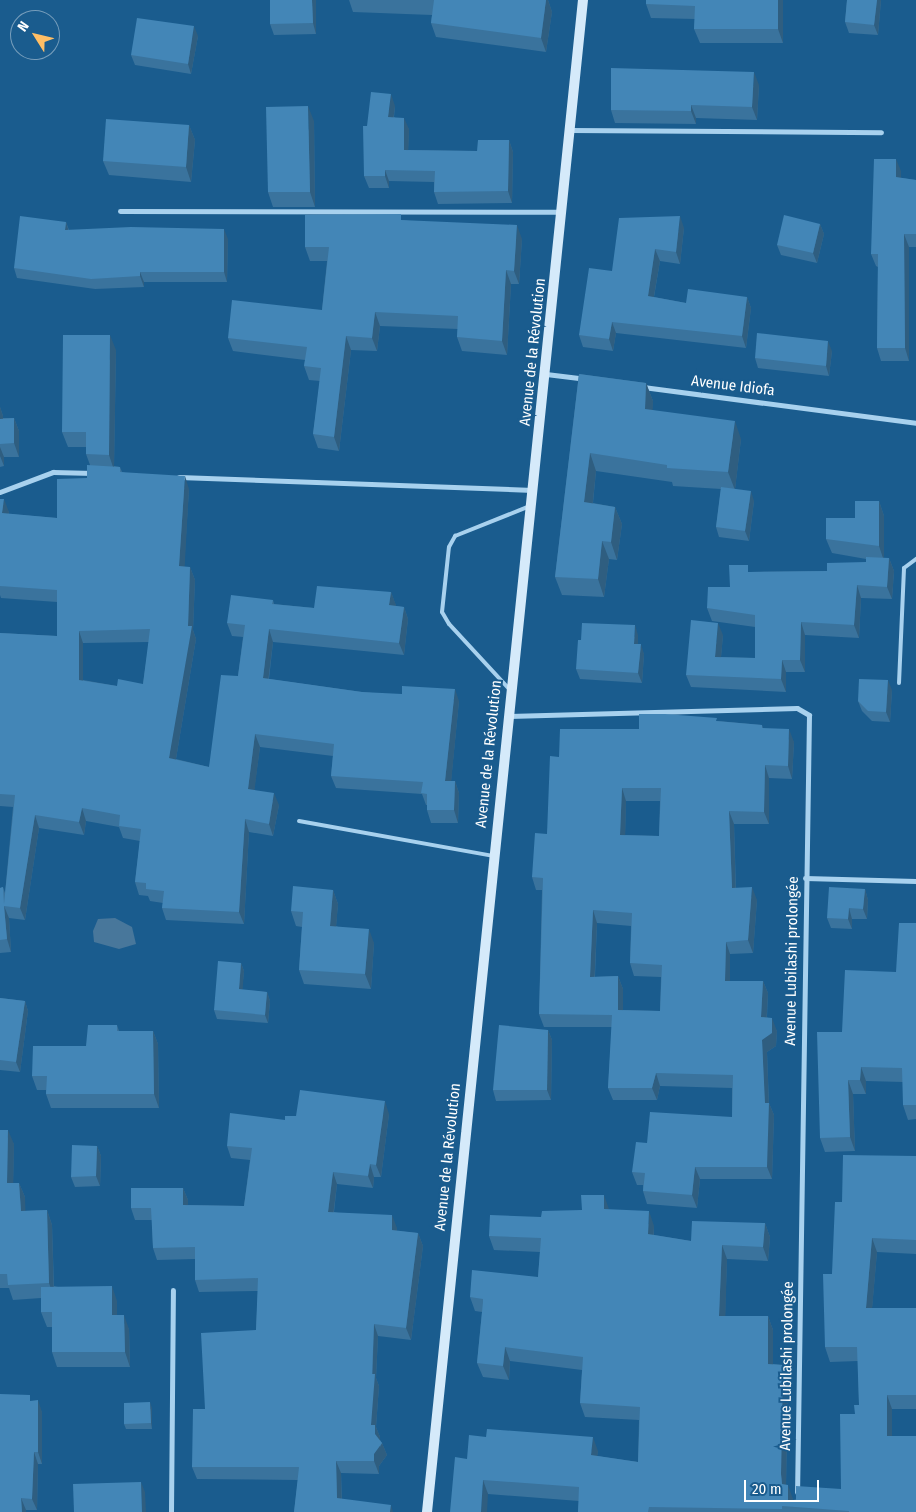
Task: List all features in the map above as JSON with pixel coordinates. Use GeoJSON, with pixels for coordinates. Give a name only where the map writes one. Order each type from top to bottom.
{"type":"FeatureCollection","features":[{"type":"Feature","properties":{"kind":"street","name":"Avenue de la Révolution"},"geometry":{"type":"LineString","coordinates":[[427,1512],[507,716],[546,374],[583,0]]}},
{"type":"Feature","properties":{"kind":"street"},"geometry":{"type":"LineString","coordinates":[[570,130],[881,132]]}},
{"type":"Feature","properties":{"kind":"street"},"geometry":{"type":"LineString","coordinates":[[120,211],[562,212]]}},
{"type":"Feature","properties":{"kind":"street"},"geometry":{"type":"LineString","coordinates":[[546,374],[595,381]]}},
{"type":"Feature","properties":{"kind":"street","name":"Avenue Idiofa"},"geometry":{"type":"LineString","coordinates":[[634,386],[916,423]]}},
{"type":"Feature","properties":{"kind":"street"},"geometry":{"type":"LineString","coordinates":[[0,492],[53,472],[103,474]]}},
{"type":"Feature","properties":{"kind":"street"},"geometry":{"type":"LineString","coordinates":[[173,476],[533,490]]}},
{"type":"Feature","properties":{"kind":"street","name":"Avenue Lubilashi prolongée"},"geometry":{"type":"LineString","coordinates":[[507,716],[802,709],[809,715],[805,878],[797,1502]]}},
{"type":"Feature","properties":{"kind":"street"},"geometry":{"type":"LineString","coordinates":[[805,878],[916,881]]}},
{"type":"Feature","properties":{"kind":"street"},"geometry":{"type":"LineString","coordinates":[[171,1512],[173,1290]]}},
{"type":"Feature","properties":{"kind":"lane"},"geometry":{"type":"LineString","coordinates":[[510,690],[449,624],[442,612],[449,547],[455,536],[531,505]]}},
{"type":"Feature","properties":{"kind":"lane"},"geometry":{"type":"LineString","coordinates":[[899,683],[904,568],[916,559]]}},
{"type":"Feature","properties":{"kind":"lane"},"geometry":{"type":"LineString","coordinates":[[299,821],[493,856]]}},
{"type":"Feature","properties":{"kind":"water"},"geometry":{"type":"Polygon","coordinates":[[[115,918],[132,927],[136,944],[119,949],[94,942],[93,931],[98,919],[115,918]]]}},
{"type":"Feature","properties":{"kind":"building"},"geometry":{"type":"Polygon","coordinates":[[[270,0],[312,0],[313,23],[270,24],[270,0]]]}},
{"type":"Feature","properties":{"kind":"building"},"geometry":{"type":"Polygon","coordinates":[[[434,0],[546,0],[541,38],[431,23],[434,0]]]}},
{"type":"Feature","properties":{"kind":"building"},"geometry":{"type":"Polygon","coordinates":[[[646,0],[778,0],[778,29],[694,29],[695,6],[646,4],[646,0]]]}},
{"type":"Feature","properties":{"kind":"building"},"geometry":{"type":"Polygon","coordinates":[[[847,0],[877,0],[874,25],[845,22],[847,0]]]}},
{"type":"Feature","properties":{"kind":"building"},"geometry":{"type":"Polygon","coordinates":[[[137,18],[194,26],[188,64],[131,55],[137,18]]]}},
{"type":"Feature","properties":{"kind":"building"},"geometry":{"type":"Polygon","coordinates":[[[611,68],[754,72],[752,107],[691,105],[691,111],[611,110],[611,68]]]}},
{"type":"Feature","properties":{"kind":"building"},"geometry":{"type":"Polygon","coordinates":[[[371,92],[391,94],[388,117],[404,118],[404,150],[477,151],[478,140],[509,140],[508,191],[434,192],[435,171],[385,170],[385,176],[364,176],[363,126],[367,126],[371,92]]]}},
{"type":"Feature","properties":{"kind":"building"},"geometry":{"type":"Polygon","coordinates":[[[308,106],[310,192],[268,192],[266,107],[308,106]]]}},
{"type":"Feature","properties":{"kind":"building"},"geometry":{"type":"Polygon","coordinates":[[[106,119],[189,125],[186,167],[103,161],[106,119]]]}},
{"type":"Feature","properties":{"kind":"building"},"geometry":{"type":"Polygon","coordinates":[[[874,159],[896,159],[896,177],[916,180],[916,234],[904,234],[905,348],[877,348],[878,254],[871,254],[874,159]]]}},
{"type":"Feature","properties":{"kind":"building"},"geometry":{"type":"Polygon","coordinates":[[[401,214],[401,220],[517,225],[514,271],[506,270],[502,341],[457,337],[458,316],[375,312],[372,338],[346,336],[334,437],[313,434],[321,368],[304,366],[307,347],[228,338],[232,300],[322,310],[329,247],[305,247],[305,215],[401,214]]]}},
{"type":"Feature","properties":{"kind":"building"},"geometry":{"type":"Polygon","coordinates":[[[784,215],[820,224],[813,253],[777,245],[784,215]]]}},
{"type":"Feature","properties":{"kind":"building"},"geometry":{"type":"Polygon","coordinates":[[[20,216],[66,222],[65,230],[131,227],[224,229],[224,272],[140,272],[140,276],[91,279],[14,268],[20,216]]]}},
{"type":"Feature","properties":{"kind":"building"},"geometry":{"type":"Polygon","coordinates":[[[680,216],[676,252],[655,249],[648,296],[686,303],[688,289],[747,297],[742,336],[612,322],[609,339],[579,335],[589,268],[612,271],[619,218],[680,216]]]}},
{"type":"Feature","properties":{"kind":"building"},"geometry":{"type":"Polygon","coordinates":[[[757,333],[828,341],[826,366],[755,358],[757,333]]]}},
{"type":"Feature","properties":{"kind":"building"},"geometry":{"type":"Polygon","coordinates":[[[63,335],[110,335],[109,455],[86,454],[86,432],[62,432],[63,335]]]}},
{"type":"Feature","properties":{"kind":"building"},"geometry":{"type":"Polygon","coordinates":[[[579,374],[646,383],[645,409],[735,421],[728,472],[667,468],[667,465],[590,453],[584,502],[615,507],[611,542],[602,541],[598,579],[555,577],[579,374]]]}},
{"type":"Feature","properties":{"kind":"building"},"geometry":{"type":"Polygon","coordinates":[[[14,418],[14,443],[0,444],[0,419],[14,418]]]}},
{"type":"Feature","properties":{"kind":"building"},"geometry":{"type":"Polygon","coordinates":[[[87,465],[120,467],[120,472],[185,476],[179,566],[190,567],[188,626],[192,626],[169,758],[209,767],[221,675],[238,676],[245,625],[227,623],[231,595],[273,600],[272,604],[314,608],[317,586],[391,592],[389,605],[404,607],[399,643],[269,629],[263,678],[362,692],[402,694],[402,686],[455,689],[445,781],[455,781],[454,810],[427,810],[427,794],[421,793],[423,782],[331,776],[334,744],[255,734],[248,789],[274,793],[269,824],[245,819],[239,912],[162,908],[164,891],[146,889],[146,883],[135,882],[141,829],[119,826],[120,815],[82,808],[79,822],[35,815],[20,908],[4,906],[7,939],[0,940],[0,888],[3,887],[4,904],[15,795],[0,794],[0,633],[57,636],[57,590],[0,586],[0,499],[4,499],[2,513],[57,518],[57,479],[87,478],[87,465]],[[150,629],[79,631],[79,680],[117,686],[118,679],[143,684],[150,629]]]}},
{"type":"Feature","properties":{"kind":"building"},"geometry":{"type":"Polygon","coordinates":[[[721,487],[751,491],[745,531],[716,527],[721,487]]]}},
{"type":"Feature","properties":{"kind":"building"},"geometry":{"type":"Polygon","coordinates":[[[855,501],[879,501],[879,546],[826,539],[826,518],[855,518],[855,501]]]}},
{"type":"Feature","properties":{"kind":"building"},"geometry":{"type":"Polygon","coordinates":[[[866,557],[889,558],[887,587],[857,585],[854,625],[801,622],[800,660],[782,660],[781,679],[686,675],[691,620],[718,623],[715,657],[755,658],[755,615],[707,608],[708,587],[730,587],[729,565],[748,565],[748,572],[827,571],[827,563],[866,562],[866,557]]]}},
{"type":"Feature","properties":{"kind":"building"},"geometry":{"type":"Polygon","coordinates":[[[582,623],[635,625],[634,644],[641,644],[638,673],[576,669],[578,640],[581,640],[582,623]]]}},
{"type":"Feature","properties":{"kind":"building"},"geometry":{"type":"Polygon","coordinates":[[[859,679],[888,680],[886,712],[868,711],[858,701],[859,679]]]}},
{"type":"Feature","properties":{"kind":"building"},"geometry":{"type":"Polygon","coordinates":[[[639,714],[665,714],[717,718],[716,721],[762,725],[762,728],[789,729],[788,766],[765,765],[764,812],[729,811],[732,888],[752,887],[748,940],[726,942],[725,981],[763,981],[761,1017],[772,1018],[772,1033],[762,1040],[765,1103],[769,1103],[767,1167],[695,1167],[692,1195],[643,1191],[645,1173],[632,1172],[636,1142],[647,1143],[650,1112],[732,1117],[733,1075],[656,1073],[652,1088],[608,1088],[612,1015],[539,1014],[543,878],[532,877],[535,833],[547,834],[550,756],[559,757],[560,729],[639,729],[639,714]],[[622,788],[620,835],[659,836],[661,788],[622,788]],[[593,910],[590,977],[618,976],[618,1010],[660,1011],[662,965],[630,963],[632,913],[593,910]]]}},
{"type":"Feature","properties":{"kind":"building"},"geometry":{"type":"Polygon","coordinates":[[[293,886],[333,890],[330,926],[369,929],[365,974],[299,970],[303,912],[291,911],[293,886]]]}},
{"type":"Feature","properties":{"kind":"building"},"geometry":{"type":"Polygon","coordinates":[[[829,887],[865,889],[863,909],[849,908],[848,919],[827,918],[829,887]]]}},
{"type":"Feature","properties":{"kind":"building"},"geometry":{"type":"Polygon","coordinates":[[[899,923],[916,923],[916,1105],[903,1105],[902,1068],[861,1067],[860,1080],[848,1080],[850,1137],[820,1138],[817,1032],[842,1032],[845,970],[896,972],[899,923]]]}},
{"type":"Feature","properties":{"kind":"building"},"geometry":{"type":"Polygon","coordinates":[[[218,961],[241,963],[239,989],[267,992],[265,1015],[214,1010],[218,961]]]}},
{"type":"Feature","properties":{"kind":"building"},"geometry":{"type":"Polygon","coordinates":[[[0,998],[25,1001],[16,1062],[0,1060],[0,998]]]}},
{"type":"Feature","properties":{"kind":"building"},"geometry":{"type":"Polygon","coordinates":[[[88,1025],[117,1025],[117,1031],[153,1031],[154,1094],[46,1094],[47,1076],[32,1076],[33,1046],[86,1046],[88,1025]]]}},
{"type":"Feature","properties":{"kind":"building"},"geometry":{"type":"Polygon","coordinates":[[[499,1025],[548,1030],[547,1090],[493,1090],[499,1025]]]}},
{"type":"Feature","properties":{"kind":"building"},"geometry":{"type":"Polygon","coordinates":[[[300,1090],[385,1101],[376,1165],[370,1164],[368,1176],[333,1172],[328,1212],[392,1215],[392,1230],[418,1233],[406,1328],[374,1324],[372,1374],[375,1374],[371,1425],[375,1425],[375,1434],[382,1443],[374,1454],[374,1461],[336,1461],[337,1498],[391,1505],[390,1512],[294,1512],[299,1467],[192,1467],[193,1409],[205,1409],[201,1333],[256,1330],[258,1278],[195,1280],[195,1247],[153,1248],[151,1208],[131,1208],[131,1188],[183,1188],[183,1205],[244,1206],[252,1148],[227,1146],[230,1113],[285,1120],[285,1116],[296,1116],[300,1090]]]}},
{"type":"Feature","properties":{"kind":"building"},"geometry":{"type":"Polygon","coordinates":[[[0,1130],[8,1130],[7,1183],[19,1183],[21,1211],[47,1210],[49,1283],[8,1285],[7,1274],[0,1274],[0,1130]]]}},
{"type":"Feature","properties":{"kind":"building"},"geometry":{"type":"Polygon","coordinates":[[[72,1145],[97,1146],[96,1176],[71,1177],[72,1145]]]}},
{"type":"Feature","properties":{"kind":"building"},"geometry":{"type":"Polygon","coordinates":[[[843,1155],[916,1156],[916,1240],[872,1238],[866,1308],[916,1308],[916,1395],[887,1395],[887,1436],[916,1436],[916,1512],[849,1512],[782,1506],[782,1509],[649,1507],[648,1512],[578,1512],[579,1487],[483,1480],[481,1512],[450,1512],[455,1457],[467,1459],[469,1435],[486,1437],[487,1429],[593,1437],[591,1455],[638,1462],[640,1407],[580,1403],[583,1357],[505,1347],[503,1366],[477,1363],[483,1299],[470,1297],[472,1270],[538,1277],[541,1238],[489,1236],[490,1215],[541,1217],[542,1211],[582,1210],[581,1195],[604,1195],[604,1209],[649,1211],[648,1234],[691,1241],[692,1221],[765,1223],[763,1247],[722,1245],[719,1316],[768,1316],[768,1364],[783,1365],[781,1474],[782,1484],[788,1485],[788,1500],[796,1500],[796,1486],[841,1489],[840,1414],[855,1414],[854,1405],[859,1405],[857,1347],[825,1347],[823,1274],[832,1274],[835,1202],[842,1202],[843,1155]]]}},
{"type":"Feature","properties":{"kind":"building"},"geometry":{"type":"Polygon","coordinates":[[[112,1286],[112,1315],[124,1315],[125,1352],[52,1352],[52,1312],[41,1312],[41,1287],[112,1286]]]}},
{"type":"Feature","properties":{"kind":"building"},"geometry":{"type":"Polygon","coordinates":[[[0,1394],[30,1395],[30,1401],[38,1400],[38,1452],[34,1452],[32,1499],[21,1498],[22,1512],[0,1512],[0,1394]]]}},
{"type":"Feature","properties":{"kind":"building"},"geometry":{"type":"Polygon","coordinates":[[[150,1402],[151,1423],[124,1424],[124,1403],[150,1402]]]}},
{"type":"Feature","properties":{"kind":"building"},"geometry":{"type":"Polygon","coordinates":[[[141,1482],[142,1512],[74,1512],[73,1484],[141,1482]]]}}]}
